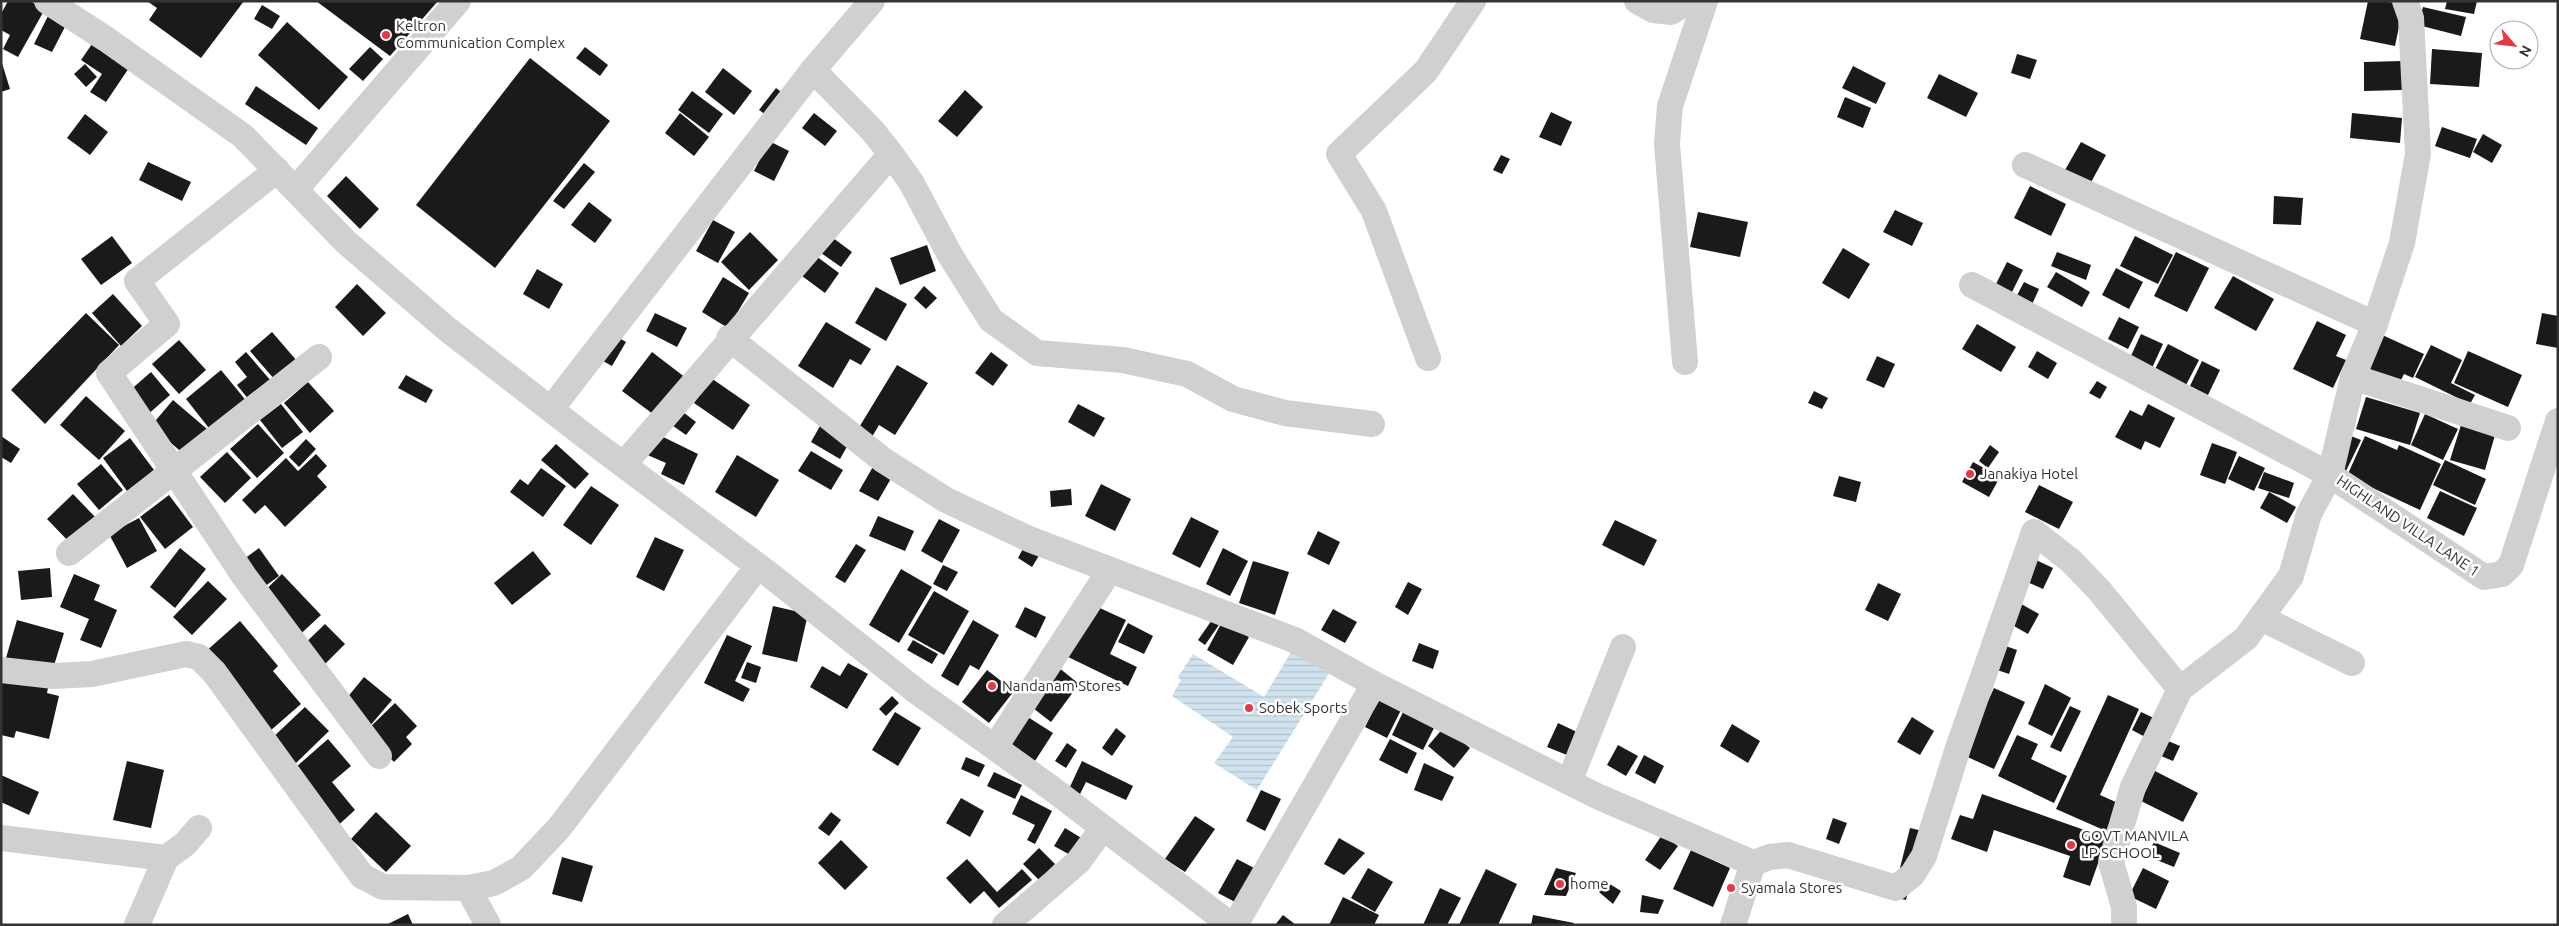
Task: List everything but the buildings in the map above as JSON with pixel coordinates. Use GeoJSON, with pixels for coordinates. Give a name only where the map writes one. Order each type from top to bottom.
{"type":"FeatureCollection","features":[{"type":"Feature","properties":{"kind":"street"},"geometry":{"type":"LineString","coordinates":[[46,1],[106,39],[243,136],[346,242],[447,329],[758,566],[916,691],[995,747],[1231,925]]}},
{"type":"Feature","properties":{"kind":"street"},"geometry":{"type":"LineString","coordinates":[[296,189],[458,1]]}},
{"type":"Feature","properties":{"kind":"street"},"geometry":{"type":"LineString","coordinates":[[551,409],[813,70],[872,1]]}},
{"type":"Feature","properties":{"kind":"street"},"geometry":{"type":"LineString","coordinates":[[1428,358],[1374,211],[1339,154],[1426,71],[1473,1]]}},
{"type":"Feature","properties":{"kind":"street"},"geometry":{"type":"LineString","coordinates":[[1637,1],[1653,10],[1671,12],[1688,1]]}},
{"type":"Feature","properties":{"kind":"street"},"geometry":{"type":"LineString","coordinates":[[1685,362],[1668,134],[1670,106],[1705,1]]}},
{"type":"Feature","properties":{"kind":"street"},"geometry":{"type":"LineString","coordinates":[[2124,925],[2124,907],[2111,862],[2133,787],[2180,688],[2246,638],[2291,576],[2309,514],[2330,474],[2353,377],[2375,324],[2402,243],[2418,154],[2411,18],[2405,1]]}},
{"type":"Feature","properties":{"kind":"street"},"geometry":{"type":"LineString","coordinates":[[813,70],[872,130],[911,182],[950,255],[991,320],[1037,353],[1125,361],[1187,374],[1232,399],[1250,404],[1285,412],[1372,424]]}},
{"type":"Feature","properties":{"kind":"street"},"geometry":{"type":"LineString","coordinates":[[624,464],[730,338],[891,154]]}},
{"type":"Feature","properties":{"kind":"street"},"geometry":{"type":"LineString","coordinates":[[2024,166],[2375,324]]}},
{"type":"Feature","properties":{"kind":"street"},"geometry":{"type":"LineString","coordinates":[[277,170],[138,281],[168,324],[109,373],[244,576],[379,756]]}},
{"type":"Feature","properties":{"kind":"street","name":"HIGHLAND VILLA LANE 1"},"geometry":{"type":"LineString","coordinates":[[1972,285],[2330,474],[2484,577],[2502,574],[2511,566],[2558,421]]}},
{"type":"Feature","properties":{"kind":"street"},"geometry":{"type":"LineString","coordinates":[[730,338],[882,460],[946,500],[1029,539],[1297,641],[1374,684],[1598,797],[1753,863],[1770,857],[1788,855],[1896,888],[1912,875],[1924,856],[1958,748],[2034,532],[2071,561],[2099,590],[2180,688]]}},
{"type":"Feature","properties":{"kind":"street"},"geometry":{"type":"LineString","coordinates":[[69,553],[319,357]]}},
{"type":"Feature","properties":{"kind":"street"},"geometry":{"type":"LineString","coordinates":[[2353,377],[2508,428]]}},
{"type":"Feature","properties":{"kind":"street"},"geometry":{"type":"LineString","coordinates":[[1,670],[54,676],[92,674],[186,654],[199,657],[214,672],[362,876],[383,887],[468,888],[494,883],[521,868],[559,828],[758,566]]}},
{"type":"Feature","properties":{"kind":"street"},"geometry":{"type":"LineString","coordinates":[[995,747],[1110,570]]}},
{"type":"Feature","properties":{"kind":"street"},"geometry":{"type":"LineString","coordinates":[[2261,618],[2352,663]]}},
{"type":"Feature","properties":{"kind":"street"},"geometry":{"type":"LineString","coordinates":[[1569,782],[1623,647]]}},
{"type":"Feature","properties":{"kind":"street"},"geometry":{"type":"LineString","coordinates":[[1235,925],[1374,684]]}},
{"type":"Feature","properties":{"kind":"street"},"geometry":{"type":"LineString","coordinates":[[137,925],[166,858],[185,844],[199,828]]}},
{"type":"Feature","properties":{"kind":"street"},"geometry":{"type":"LineString","coordinates":[[1005,925],[1078,862],[1103,828]]}},
{"type":"Feature","properties":{"kind":"street"},"geometry":{"type":"LineString","coordinates":[[1,838],[166,858]]}},
{"type":"Feature","properties":{"kind":"street"},"geometry":{"type":"LineString","coordinates":[[1732,925],[1753,863]]}},
{"type":"Feature","properties":{"kind":"street"},"geometry":{"type":"LineString","coordinates":[[468,888],[488,925]]}},
{"type":"Feature","properties":{"kind":"water","name":"Sobek Sports"},"geometry":{"type":"Polygon","coordinates":[[[1296,644],[1333,667],[1257,790],[1214,763],[1233,737],[1172,696],[1181,680],[1178,677],[1193,654],[1264,697],[1296,644]]]}},
{"type":"Feature","properties":{"kind":"place","name":"Keltron Communication Complex"},"geometry":{"type":"Point","coordinates":[386,35]}},
{"type":"Feature","properties":{"kind":"place","name":"Janakiya Hotel"},"geometry":{"type":"Point","coordinates":[1970,474]}},
{"type":"Feature","properties":{"kind":"place","name":"Nandanam Stores"},"geometry":{"type":"Point","coordinates":[992,686]}},
{"type":"Feature","properties":{"kind":"place","name":"Sobek Sports"},"geometry":{"type":"Point","coordinates":[1249,708]}},
{"type":"Feature","properties":{"kind":"place","name":"GOVT MANVILA LP SCHOOL"},"geometry":{"type":"Point","coordinates":[2071,845]}},
{"type":"Feature","properties":{"kind":"place","name":"home"},"geometry":{"type":"Point","coordinates":[1560,884]}},
{"type":"Feature","properties":{"kind":"place","name":"Syamala Stores"},"geometry":{"type":"Point","coordinates":[1731,888]}}]}
